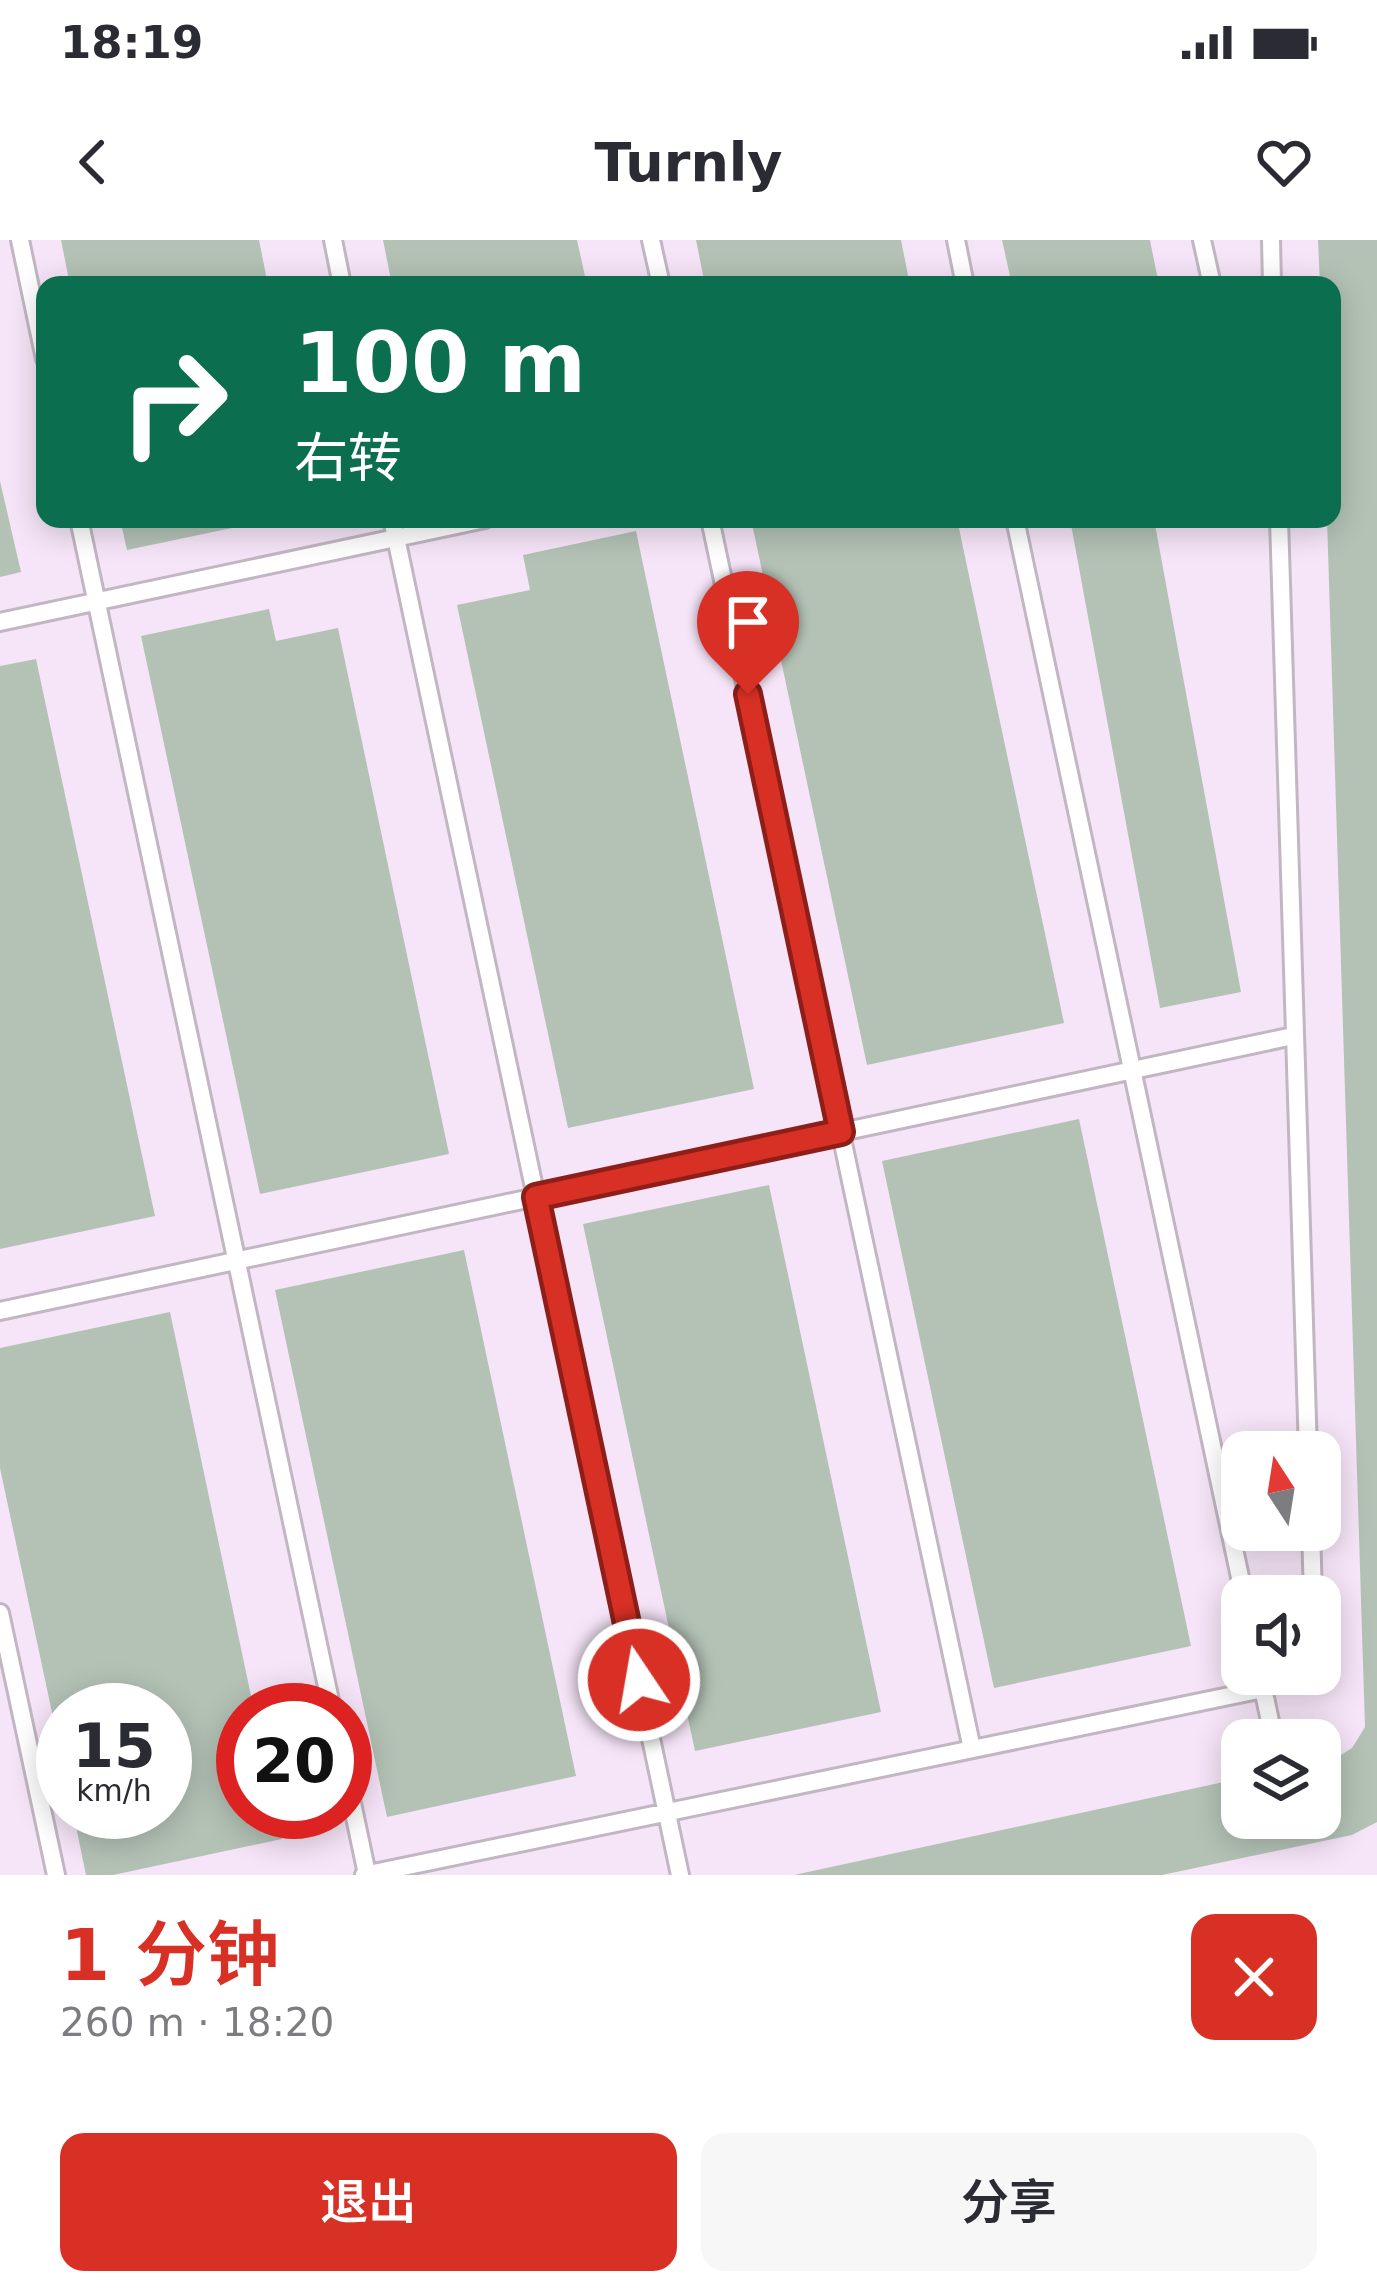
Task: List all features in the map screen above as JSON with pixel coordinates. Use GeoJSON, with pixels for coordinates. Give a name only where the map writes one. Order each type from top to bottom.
{"type":"FeatureCollection","features":[{"type":"Feature","properties":{"kind":"lane"},"geometry":{"type":"LineString","coordinates":[[20,240],[36,316]]}},
{"type":"Feature","properties":{"kind":"lane"},"geometry":{"type":"LineString","coordinates":[[332,240],[340,276]]}},
{"type":"Feature","properties":{"kind":"lane"},"geometry":{"type":"LineString","coordinates":[[651,240],[659,276]]}},
{"type":"Feature","properties":{"kind":"lane"},"geometry":{"type":"LineString","coordinates":[[956,240],[963,276]]}},
{"type":"Feature","properties":{"kind":"lane"},"geometry":{"type":"LineString","coordinates":[[1202,240],[1210,276]]}},
{"type":"Feature","properties":{"kind":"lane"},"geometry":{"type":"LineString","coordinates":[[1271,240],[1272,276]]}},
{"type":"Feature","properties":{"kind":"lane"},"geometry":{"type":"LineString","coordinates":[[81,528],[326,1683]]}},
{"type":"Feature","properties":{"kind":"lane"},"geometry":{"type":"LineString","coordinates":[[394,528],[680,1875]]}},
{"type":"Feature","properties":{"kind":"lane"},"geometry":{"type":"LineString","coordinates":[[0,622],[443,528]]}},
{"type":"Feature","properties":{"kind":"lane"},"geometry":{"type":"LineString","coordinates":[[712,528],[972,1749]]}},
{"type":"Feature","properties":{"kind":"lane"},"geometry":{"type":"LineString","coordinates":[[1017,528],[1240,1575]]}},
{"type":"Feature","properties":{"kind":"lane"},"geometry":{"type":"LineString","coordinates":[[1279,528],[1307,1431]]}},
{"type":"Feature","properties":{"kind":"lane"},"geometry":{"type":"LineString","coordinates":[[0,1311],[1293,1036]]}},
{"type":"Feature","properties":{"kind":"lane"},"geometry":{"type":"LineString","coordinates":[[0,1612],[56,1875]]}},
{"type":"Feature","properties":{"kind":"lane"},"geometry":{"type":"LineString","coordinates":[[358,1839],[365,1875],[972,1749],[1221,1691]]}},
{"type":"Feature","properties":{"kind":"shaded area"},"geometry":{"type":"Polygon","coordinates":[[[0,240],[1377,240],[1377,1875],[0,1875],[0,240]]]}},
{"type":"Feature","properties":{"kind":"building"},"geometry":{"type":"Polygon","coordinates":[[[61,240],[259,240],[266,276],[68,276],[61,240]]]}},
{"type":"Feature","properties":{"kind":"building"},"geometry":{"type":"Polygon","coordinates":[[[383,240],[577,240],[585,276],[390,276],[383,240]]]}},
{"type":"Feature","properties":{"kind":"building"},"geometry":{"type":"Polygon","coordinates":[[[696,240],[901,240],[908,276],[703,276],[696,240]]]}},
{"type":"Feature","properties":{"kind":"building"},"geometry":{"type":"Polygon","coordinates":[[[1002,240],[1150,240],[1157,276],[1010,276],[1002,240]]]}},
{"type":"Feature","properties":{"kind":"building"},"geometry":{"type":"Polygon","coordinates":[[[1318,240],[1377,240],[1377,1822],[1341,1837],[1341,1755],[1352,1748],[1365,1727],[1327,528],[1341,528],[1341,276],[1320,276],[1318,240]]]}},
{"type":"Feature","properties":{"kind":"building"},"geometry":{"type":"Polygon","coordinates":[[[0,481],[21,572],[0,577],[0,481]]]}},
{"type":"Feature","properties":{"kind":"building"},"geometry":{"type":"Polygon","coordinates":[[[122,528],[232,528],[127,550],[122,528]]]}},
{"type":"Feature","properties":{"kind":"building"},"geometry":{"type":"Polygon","coordinates":[[[753,528],[959,528],[1064,1023],[867,1065],[753,528]]]}},
{"type":"Feature","properties":{"kind":"building"},"geometry":{"type":"Polygon","coordinates":[[[1072,528],[1156,528],[1241,992],[1160,1008],[1072,528]]]}},
{"type":"Feature","properties":{"kind":"building"},"geometry":{"type":"Polygon","coordinates":[[[636,531],[754,1089],[568,1128],[457,605],[530,590],[523,555],[636,531]]]}},
{"type":"Feature","properties":{"kind":"building"},"geometry":{"type":"Polygon","coordinates":[[[269,609],[276,641],[338,628],[449,1154],[260,1194],[141,636],[269,609]]]}},
{"type":"Feature","properties":{"kind":"building"},"geometry":{"type":"Polygon","coordinates":[[[36,659],[155,1216],[0,1249],[0,666],[36,659]]]}},
{"type":"Feature","properties":{"kind":"building"},"geometry":{"type":"Polygon","coordinates":[[[1079,1119],[1191,1646],[994,1688],[882,1161],[1079,1119]]]}},
{"type":"Feature","properties":{"kind":"building"},"geometry":{"type":"Polygon","coordinates":[[[769,1185],[881,1712],[695,1751],[583,1224],[769,1185]]]}},
{"type":"Feature","properties":{"kind":"building"},"geometry":{"type":"Polygon","coordinates":[[[464,1250],[576,1776],[387,1817],[372,1746],[372,1683],[359,1683],[275,1290],[464,1250]]]}},
{"type":"Feature","properties":{"kind":"building"},"geometry":{"type":"Polygon","coordinates":[[[170,1312],[248,1683],[216,1683],[216,1839],[282,1839],[113,1875],[86,1875],[79,1839],[192,1839],[192,1683],[46,1683],[0,1468],[0,1348],[170,1312]]]}},
{"type":"Feature","properties":{"kind":"building"},"geometry":{"type":"Polygon","coordinates":[[[1221,1783],[1221,1839],[1333,1839],[1162,1875],[794,1875],[1221,1783]]]}},
{"type":"Feature","properties":{"kind":"route"},"geometry":{"type":"LineString","coordinates":[[639,1680],[536,1197],[841,1132],[748,694]]}}]}
